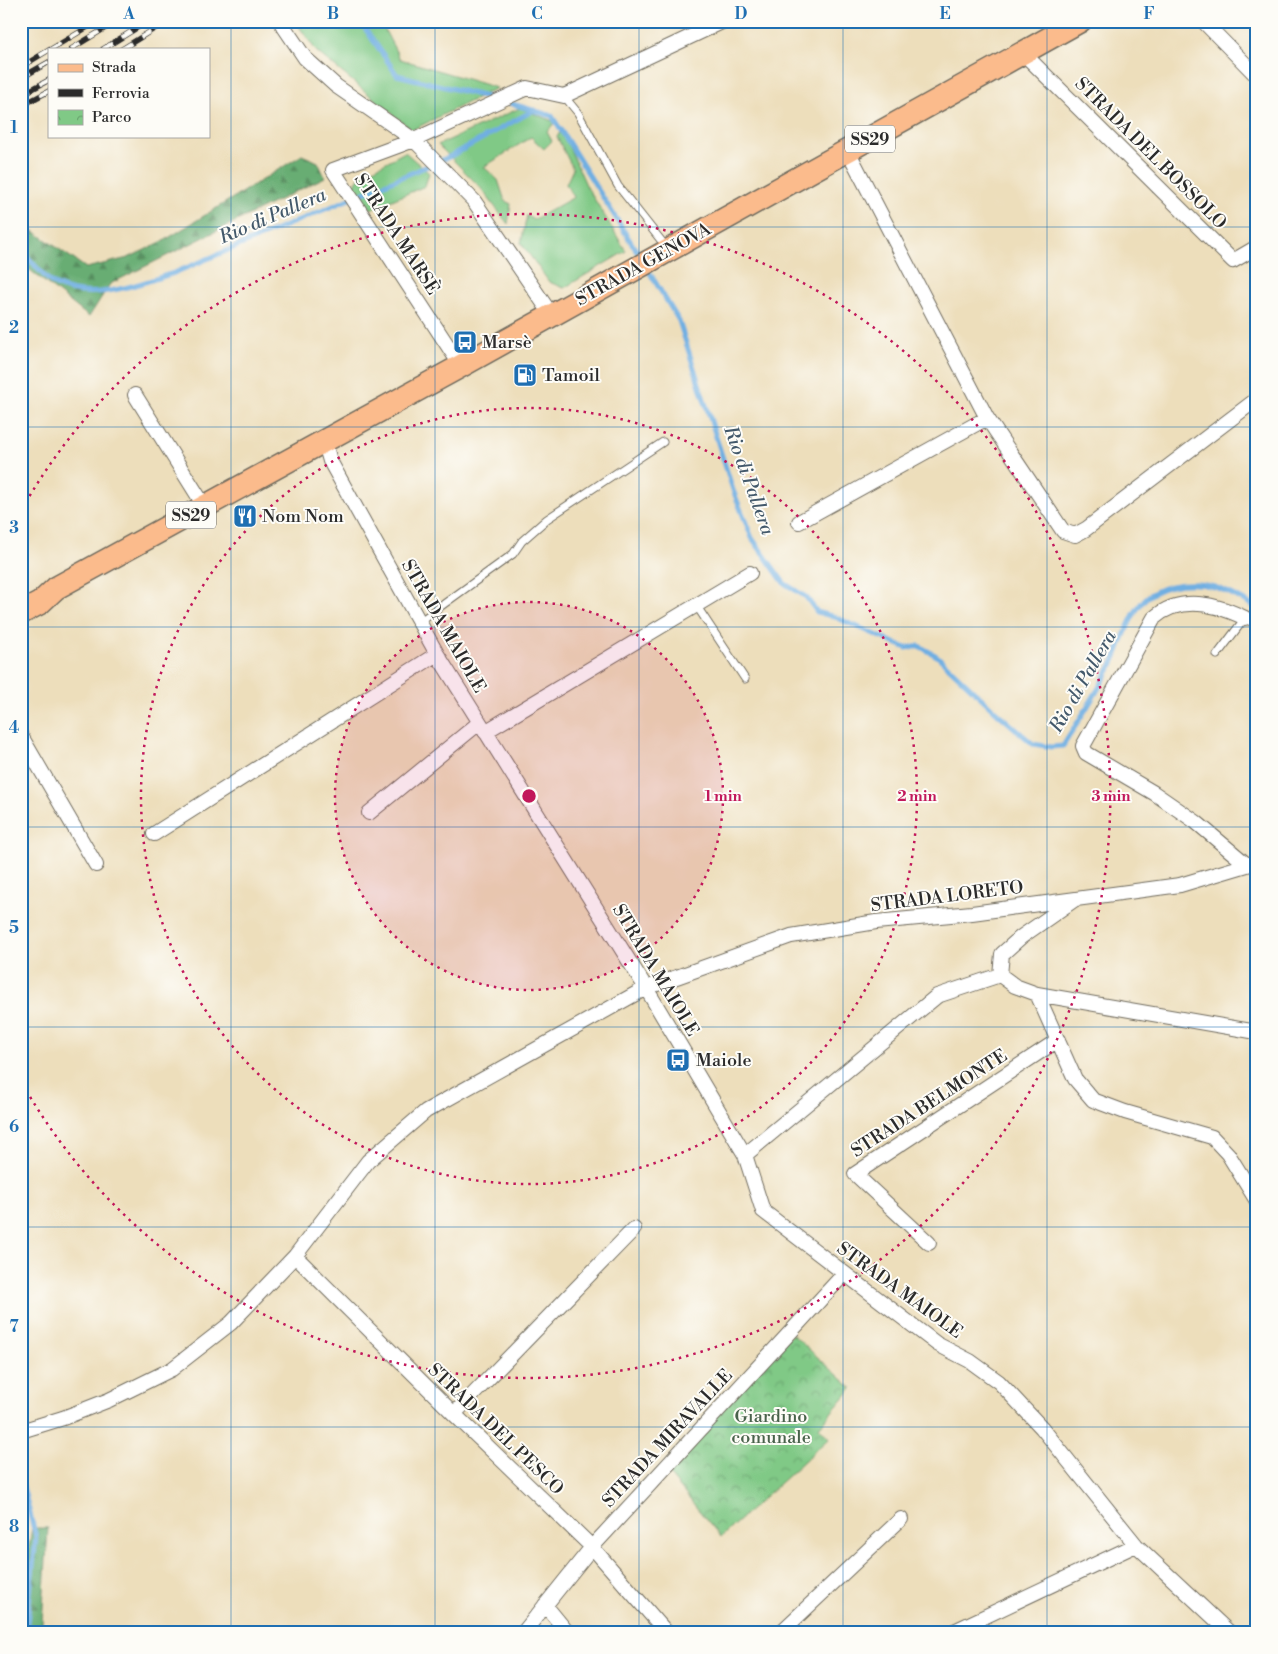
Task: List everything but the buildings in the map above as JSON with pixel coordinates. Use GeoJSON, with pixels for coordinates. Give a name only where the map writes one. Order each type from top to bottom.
{"type":"FeatureCollection","features":[{"type":"Feature","properties":{"kind":"main road","name":"STRADA GENOVA"},"geometry":{"type":"LineString","coordinates":[[21,613],[40,603],[56,588],[461,366],[551,314],[1080,21]]}},
{"type":"Feature","properties":{"kind":"main road","name":"STRADA GENOVA"},"geometry":{"type":"LineString","coordinates":[[21,596],[56,588]]}},
{"type":"Feature","properties":{"kind":"street"},"geometry":{"type":"LineString","coordinates":[[414,140],[527,88],[564,96],[724,21]]}},
{"type":"Feature","properties":{"kind":"street"},"geometry":{"type":"LineString","coordinates":[[1203,21],[1257,76]]}},
{"type":"Feature","properties":{"kind":"street"},"geometry":{"type":"LineString","coordinates":[[282,26],[305,58],[336,86],[414,140],[474,201],[551,314]]}},
{"type":"Feature","properties":{"kind":"street","name":"STRADA DEL BOSSOLO"},"geometry":{"type":"LineString","coordinates":[[1023,53],[1233,261],[1257,246]]}},
{"type":"Feature","properties":{"kind":"street","name":"STRADA MARSÈ"},"geometry":{"type":"LineString","coordinates":[[414,140],[333,170],[461,366]]}},
{"type":"Feature","properties":{"kind":"street"},"geometry":{"type":"LineString","coordinates":[[848,151],[987,418],[1063,531],[1075,535],[1257,398]]}},
{"type":"Feature","properties":{"kind":"street"},"geometry":{"type":"LineString","coordinates":[[135,395],[205,507]]}},
{"type":"Feature","properties":{"kind":"street"},"geometry":{"type":"LineString","coordinates":[[799,522],[987,418]]}},
{"type":"Feature","properties":{"kind":"street","name":"STRADA MAIOLE"},"geometry":{"type":"LineString","coordinates":[[324,440],[330,461],[418,622],[646,988],[745,1155],[763,1211],[937,1344],[970,1361],[999,1382],[1042,1428],[1136,1545],[1230,1633]]}},
{"type":"Feature","properties":{"kind":"street"},"geometry":{"type":"LineString","coordinates":[[369,813],[482,727],[750,573]]}},
{"type":"Feature","properties":{"kind":"street"},"geometry":{"type":"LineString","coordinates":[[1251,622],[1229,610],[1204,605],[1180,604],[1164,609],[1154,618],[1083,746],[1086,753],[1154,793],[1251,863]]}},
{"type":"Feature","properties":{"kind":"street"},"geometry":{"type":"LineString","coordinates":[[154,834],[437,654]]}},
{"type":"Feature","properties":{"kind":"street"},"geometry":{"type":"LineString","coordinates":[[21,736],[96,865]]}},
{"type":"Feature","properties":{"kind":"street","name":"STRADA LORETO"},"geometry":{"type":"LineString","coordinates":[[21,1431],[63,1418],[109,1400],[172,1369],[231,1323],[295,1256],[368,1161],[426,1111],[646,988],[791,936],[876,922],[972,913],[1180,885],[1251,863]]}},
{"type":"Feature","properties":{"kind":"street"},"geometry":{"type":"LineString","coordinates":[[1000,975],[1002,954],[1021,937],[1078,898]]}},
{"type":"Feature","properties":{"kind":"street"},"geometry":{"type":"LineString","coordinates":[[1000,975],[1015,986],[1037,994],[1257,1032]]}},
{"type":"Feature","properties":{"kind":"street"},"geometry":{"type":"LineString","coordinates":[[745,1155],[938,996],[1000,975]]}},
{"type":"Feature","properties":{"kind":"street"},"geometry":{"type":"LineString","coordinates":[[1037,994],[1075,1079],[1093,1100],[1125,1112],[1212,1137],[1228,1154],[1257,1201]]}},
{"type":"Feature","properties":{"kind":"street","name":"STRADA BELMONTE"},"geometry":{"type":"LineString","coordinates":[[929,1243],[855,1174],[1058,1040]]}},
{"type":"Feature","properties":{"kind":"street"},"geometry":{"type":"LineString","coordinates":[[454,1414],[634,1229]]}},
{"type":"Feature","properties":{"kind":"street","name":"STRADA DEL PESCO"},"geometry":{"type":"LineString","coordinates":[[295,1256],[454,1414],[592,1547],[667,1633]]}},
{"type":"Feature","properties":{"kind":"street","name":"STRADA MIRAVALLE"},"geometry":{"type":"LineString","coordinates":[[523,1633],[592,1547],[844,1274]]}},
{"type":"Feature","properties":{"kind":"street"},"geometry":{"type":"LineString","coordinates":[[780,1633],[901,1518]]}},
{"type":"Feature","properties":{"kind":"street"},"geometry":{"type":"LineString","coordinates":[[950,1633],[1136,1545]]}},
{"type":"Feature","properties":{"kind":"street"},"geometry":{"type":"LineString","coordinates":[[545,1605],[568,1633]]}},
{"type":"Feature","properties":{"kind":"lane"},"geometry":{"type":"LineString","coordinates":[[564,96],[578,113],[618,186],[664,252]]}},
{"type":"Feature","properties":{"kind":"lane"},"geometry":{"type":"LineString","coordinates":[[418,622],[513,554],[522,541],[547,519],[663,442]]}},
{"type":"Feature","properties":{"kind":"lane"},"geometry":{"type":"LineString","coordinates":[[696,605],[745,679]]}},
{"type":"Feature","properties":{"kind":"lane"},"geometry":{"type":"LineString","coordinates":[[1217,655],[1251,622]]}},
{"type":"Feature","properties":{"kind":"green space"},"geometry":{"type":"Polygon","coordinates":[[[295,21],[380,21],[400,59],[497,88],[412,130],[317,52],[295,21]]]}},
{"type":"Feature","properties":{"kind":"green space"},"geometry":{"type":"Polygon","coordinates":[[[520,108],[555,122],[547,132],[552,141],[544,149],[531,137],[484,167],[498,180],[505,201],[511,204],[508,224],[480,187],[438,145],[520,108]]]}},
{"type":"Feature","properties":{"kind":"green space"},"geometry":{"type":"Polygon","coordinates":[[[560,132],[567,142],[587,187],[626,251],[564,288],[549,282],[521,243],[527,215],[533,220],[574,197],[566,184],[573,169],[557,137],[560,132]]]}},
{"type":"Feature","properties":{"kind":"green space"},"geometry":{"type":"Polygon","coordinates":[[[405,152],[429,173],[425,186],[371,209],[353,187],[360,176],[405,152]]]}},
{"type":"Feature","properties":{"kind":"green space"},"geometry":{"type":"Polygon","coordinates":[[[302,155],[318,162],[325,177],[110,284],[89,317],[21,263],[21,222],[86,268],[128,258],[165,240],[302,155]]]}},
{"type":"Feature","properties":{"kind":"green space","name":"Giardino comunale"},"geometry":{"type":"Polygon","coordinates":[[[792,1334],[852,1388],[819,1427],[829,1438],[721,1537],[666,1471],[792,1334]]]}},
{"type":"Feature","properties":{"kind":"green space"},"geometry":{"type":"Polygon","coordinates":[[[32,1528],[48,1528],[42,1624],[40,1633],[21,1633],[21,1591],[32,1528]]]}},
{"type":"Feature","properties":{"kind":"waterway","name":"Rio di Pallera"},"geometry":{"type":"LineString","coordinates":[[360,21],[397,75],[495,99]]}},
{"type":"Feature","properties":{"kind":"waterway","name":"Rio di Pallera"},"geometry":{"type":"LineString","coordinates":[[506,102],[552,116],[641,258]]}},
{"type":"Feature","properties":{"kind":"waterway","name":"Rio di Pallera"},"geometry":{"type":"LineString","coordinates":[[21,251],[49,281],[68,290],[98,292],[130,287],[174,273],[449,157],[534,110]]}},
{"type":"Feature","properties":{"kind":"waterway","name":"Rio di Pallera"},"geometry":{"type":"LineString","coordinates":[[648,270],[679,321],[733,490],[752,538],[784,583],[806,597],[817,612],[835,617],[906,648],[919,646],[937,656],[1033,744],[1051,747],[1063,746],[1114,661],[1139,606],[1150,595],[1171,586],[1184,584],[1206,585],[1226,591],[1257,608]]}},
{"type":"Feature","properties":{"kind":"waterway"},"geometry":{"type":"LineString","coordinates":[[21,1479],[36,1537],[26,1633]]}},
{"type":"Feature","properties":{"kind":"railway"},"geometry":{"type":"LineString","coordinates":[[53,48],[98,21]]}},
{"type":"Feature","properties":{"kind":"railway"},"geometry":{"type":"LineString","coordinates":[[73,48],[117,21]]}},
{"type":"Feature","properties":{"kind":"railway"},"geometry":{"type":"LineString","coordinates":[[105,48],[148,21]]}},
{"type":"Feature","properties":{"kind":"railway"},"geometry":{"type":"LineString","coordinates":[[124,48],[167,21]]}},
{"type":"Feature","properties":{"kind":"railway"},"geometry":{"type":"LineString","coordinates":[[21,67],[48,51]]}},
{"type":"Feature","properties":{"kind":"railway"},"geometry":{"type":"LineString","coordinates":[[21,78],[48,63]]}},
{"type":"Feature","properties":{"kind":"railway"},"geometry":{"type":"LineString","coordinates":[[21,95],[48,81]]}},
{"type":"Feature","properties":{"kind":"railway"},"geometry":{"type":"LineString","coordinates":[[21,106],[48,92]]}},
{"type":"Feature","properties":{"kind":"place","name":"Marsè"},"geometry":{"type":"Point","coordinates":[465,342]}},
{"type":"Feature","properties":{"kind":"place","name":"Tamoil"},"geometry":{"type":"Point","coordinates":[525,375]}},
{"type":"Feature","properties":{"kind":"place","name":"Nom Nom"},"geometry":{"type":"Point","coordinates":[245,516]}},
{"type":"Feature","properties":{"kind":"place","name":"Maiole"},"geometry":{"type":"Point","coordinates":[678,1060]}}]}
